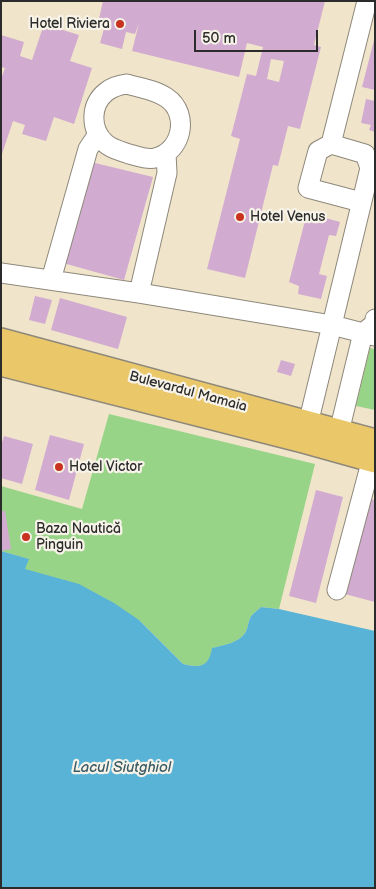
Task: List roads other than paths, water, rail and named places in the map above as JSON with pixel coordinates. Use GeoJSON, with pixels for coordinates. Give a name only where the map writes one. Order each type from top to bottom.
{"type":"FeatureCollection","features":[{"type":"Feature","properties":{"kind":"main road","name":"Bulevardul Mamaia"},"geometry":{"type":"LineString","coordinates":[[1,341],[339,432],[374,454]]}},
{"type":"Feature","properties":{"kind":"main road","name":"Bulevardul Mamaia"},"geometry":{"type":"LineString","coordinates":[[1,363],[294,438],[374,454]]}},
{"type":"Feature","properties":{"kind":"lane"},"geometry":{"type":"LineString","coordinates":[[331,144],[368,1]]}},
{"type":"Feature","properties":{"kind":"lane"},"geometry":{"type":"LineString","coordinates":[[127,84],[158,93],[168,98],[180,116],[179,137],[174,146],[156,158],[146,159],[115,150],[105,144],[98,134],[94,124],[94,112],[98,101],[106,92],[116,86],[127,84]]}},
{"type":"Feature","properties":{"kind":"lane"},"geometry":{"type":"LineString","coordinates":[[51,280],[88,149],[98,134]]}},
{"type":"Feature","properties":{"kind":"lane"},"geometry":{"type":"LineString","coordinates":[[308,424],[361,202],[372,166],[365,154],[331,144],[318,151],[308,188],[361,202]]}},
{"type":"Feature","properties":{"kind":"lane"},"geometry":{"type":"LineString","coordinates":[[139,293],[167,173],[166,153]]}},
{"type":"Feature","properties":{"kind":"lane"},"geometry":{"type":"LineString","coordinates":[[1,273],[139,293],[332,325],[371,329],[339,432]]}},
{"type":"Feature","properties":{"kind":"lane"},"geometry":{"type":"LineString","coordinates":[[337,590],[374,454]]}},
{"type":"Feature","properties":{"kind":"water","name":"Lacul Siutghiol"},"geometry":{"type":"Polygon","coordinates":[[[1,551],[29,559],[25,569],[79,584],[114,603],[139,620],[183,664],[203,665],[209,659],[212,648],[239,639],[245,633],[251,617],[261,607],[279,609],[375,631],[375,888],[1,888],[1,551]]]}},
{"type":"Feature","properties":{"kind":"place","name":"Hotel Riviera"},"geometry":{"type":"Point","coordinates":[120,24]}},
{"type":"Feature","properties":{"kind":"place","name":"Hotel Venus"},"geometry":{"type":"Point","coordinates":[240,217]}},
{"type":"Feature","properties":{"kind":"place","name":"Hotel Victor"},"geometry":{"type":"Point","coordinates":[59,467]}},
{"type":"Feature","properties":{"kind":"place","name":"Baza Nautică Pinguin"},"geometry":{"type":"Point","coordinates":[26,537]}}]}
